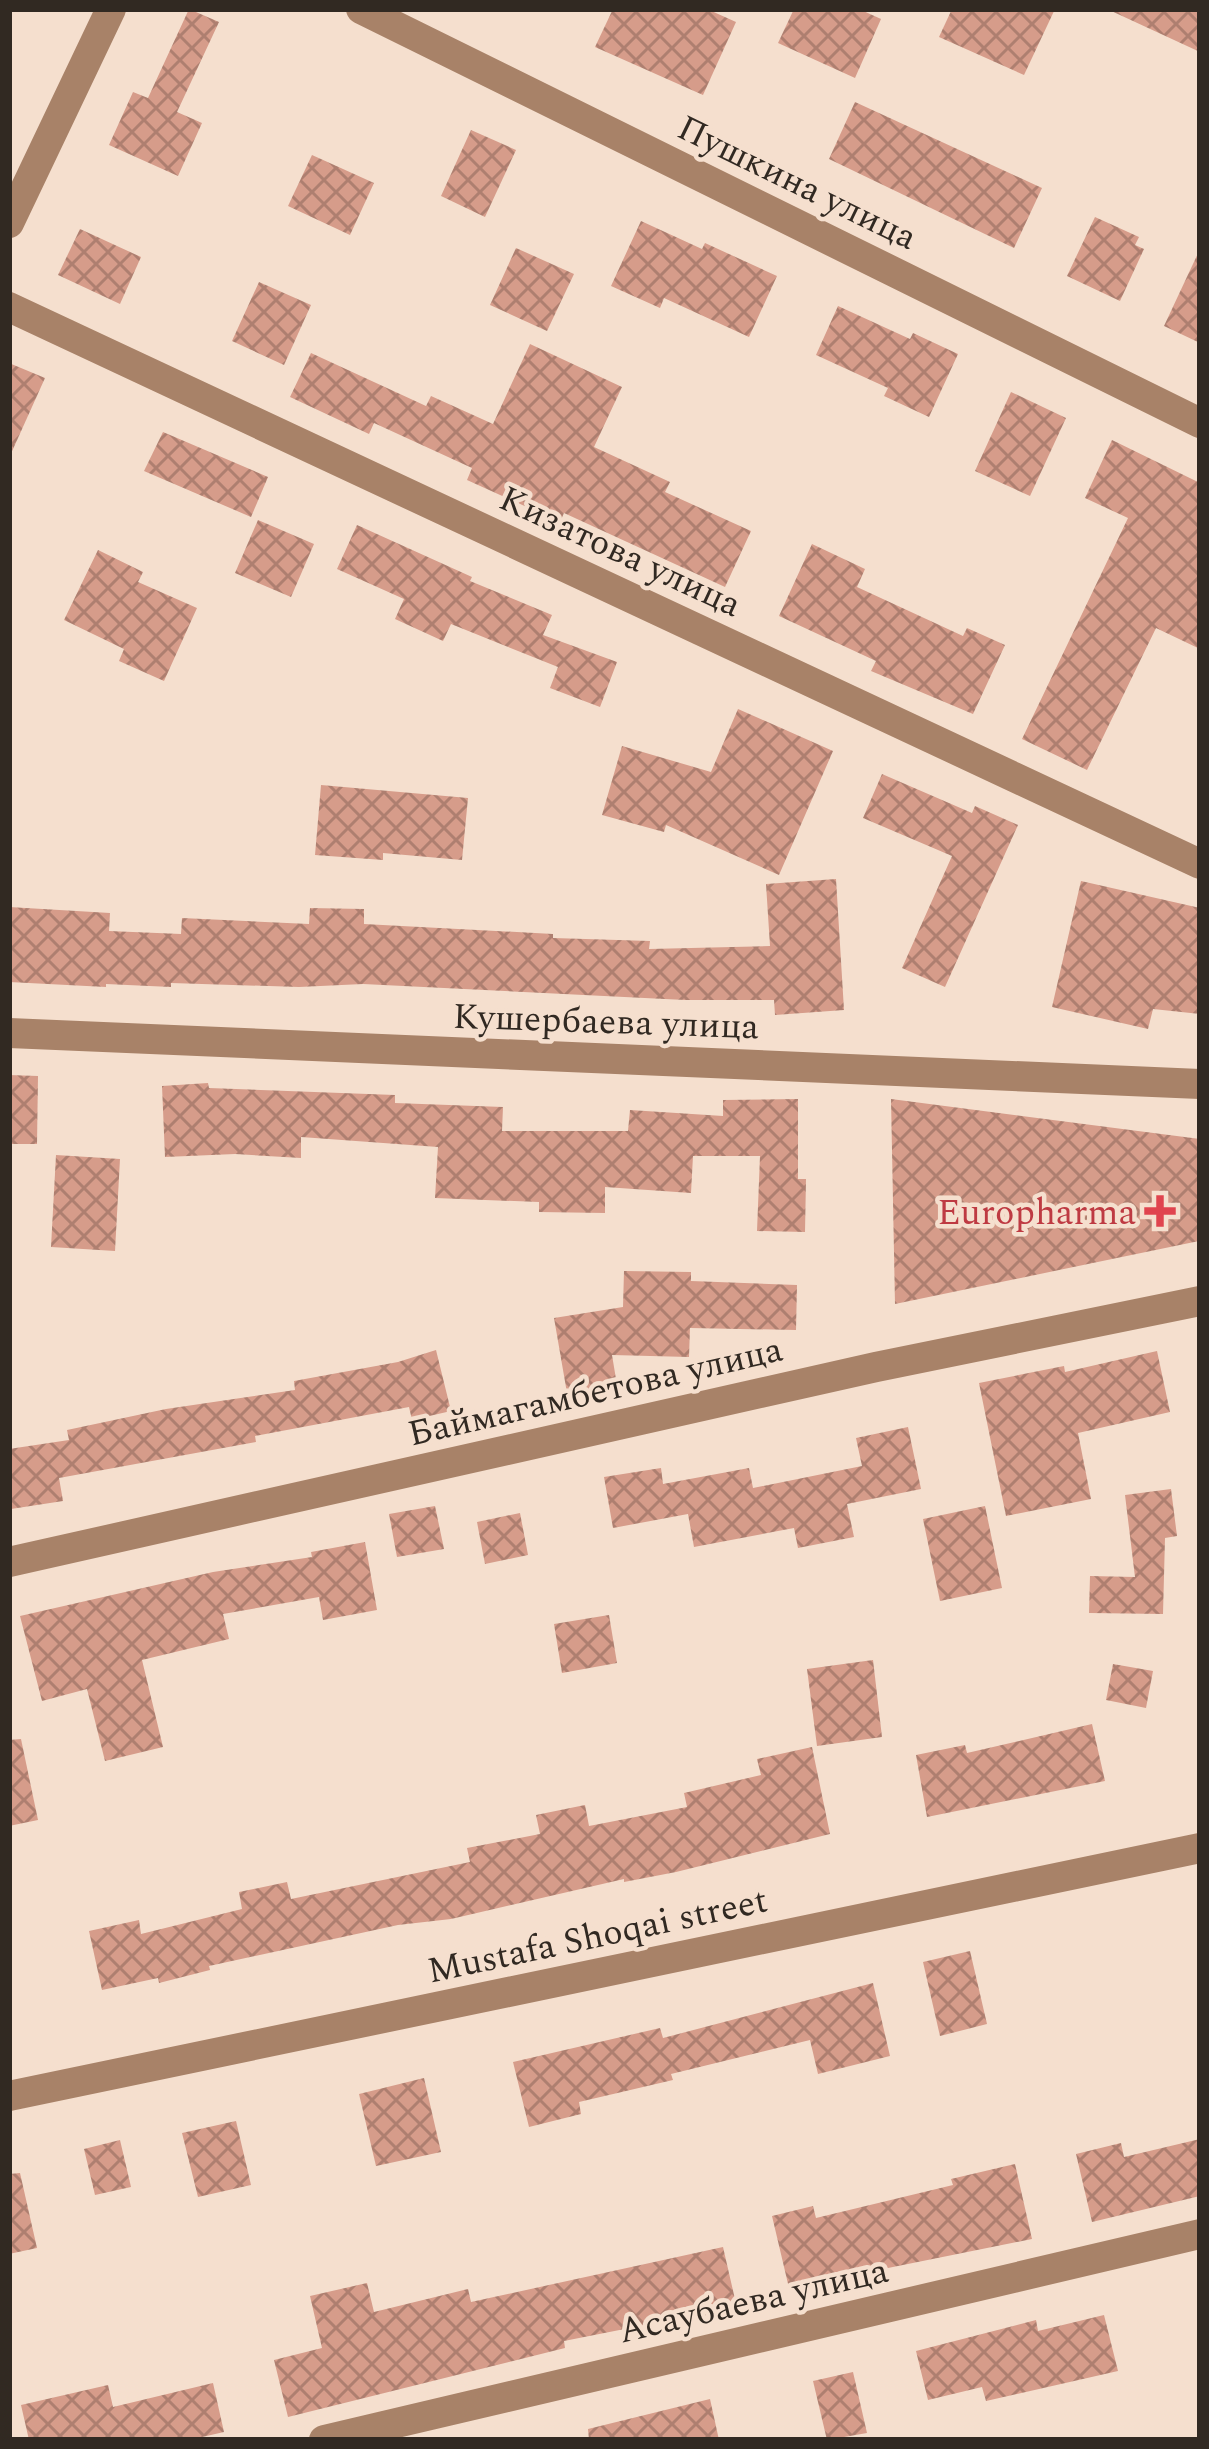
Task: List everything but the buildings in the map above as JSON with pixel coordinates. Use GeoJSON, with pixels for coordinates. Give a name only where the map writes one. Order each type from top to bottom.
{"type":"FeatureCollection","features":[{"type":"Feature","properties":{"kind":"street"},"geometry":{"type":"LineString","coordinates":[[9,224],[111,9]]}},
{"type":"Feature","properties":{"kind":"street","name":"Пушкина улица"},"geometry":{"type":"LineString","coordinates":[[361,9],[1200,423]]}},
{"type":"Feature","properties":{"kind":"street","name":"Кизатова улица"},"geometry":{"type":"LineString","coordinates":[[9,307],[1200,864]]}},
{"type":"Feature","properties":{"kind":"street","name":"Кушербаева улица"},"geometry":{"type":"LineString","coordinates":[[9,1033],[1200,1084]]}},
{"type":"Feature","properties":{"kind":"street","name":"Баймагамбетова улица"},"geometry":{"type":"LineString","coordinates":[[9,1562],[876,1367],[1200,1301]]}},
{"type":"Feature","properties":{"kind":"street","name":"Mustafa Shoqai street"},"geometry":{"type":"LineString","coordinates":[[9,2096],[1200,1848]]}},
{"type":"Feature","properties":{"kind":"street","name":"Асаубаева улица"},"geometry":{"type":"LineString","coordinates":[[324,2440],[1200,2234]]}},
{"type":"Feature","properties":{"kind":"place","name":"Europharma"},"geometry":{"type":"Point","coordinates":[1160,1211]}}]}
